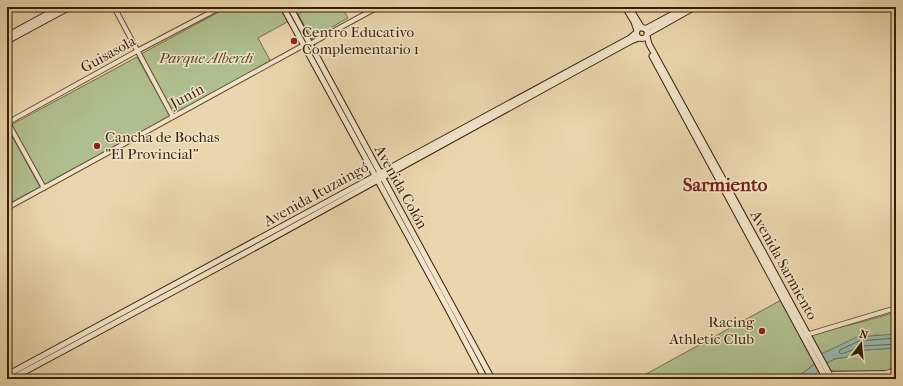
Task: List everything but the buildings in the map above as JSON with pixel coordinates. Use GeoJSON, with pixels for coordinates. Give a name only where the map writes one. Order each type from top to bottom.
{"type":"FeatureCollection","features":[{"type":"Feature","properties":{"kind":"main road"},"geometry":{"type":"LineString","coordinates":[[7,36],[60,7]]}},
{"type":"Feature","properties":{"kind":"main road"},"geometry":{"type":"LineString","coordinates":[[7,41],[70,7]]}},
{"type":"Feature","properties":{"kind":"main road","name":"Avenida Colón"},"geometry":{"type":"LineString","coordinates":[[284,7],[492,379]]}},
{"type":"Feature","properties":{"kind":"main road","name":"Avenida Colón"},"geometry":{"type":"LineString","coordinates":[[290,7],[485,379]]}},
{"type":"Feature","properties":{"kind":"main road"},"geometry":{"type":"LineString","coordinates":[[624,7],[634,22],[637,32],[644,34]]}},
{"type":"Feature","properties":{"kind":"main road","name":"Avenida Sarmiento"},"geometry":{"type":"LineString","coordinates":[[629,7],[827,376]]}},
{"type":"Feature","properties":{"kind":"main road","name":"Avenida Ituzaingó"},"geometry":{"type":"LineString","coordinates":[[644,34],[686,7]]}},
{"type":"Feature","properties":{"kind":"main road","name":"Avenida Ituzaingó"},"geometry":{"type":"LineString","coordinates":[[7,376],[694,7]]}},
{"type":"Feature","properties":{"kind":"main road","name":"Avenida Ituzaingó"},"geometry":{"type":"LineString","coordinates":[[11,379],[630,38],[637,32]]}},
{"type":"Feature","properties":{"kind":"street"},"geometry":{"type":"LineString","coordinates":[[114,7],[173,117]]}},
{"type":"Feature","properties":{"kind":"street","name":"Guisasola"},"geometry":{"type":"LineString","coordinates":[[7,122],[221,7]]}},
{"type":"Feature","properties":{"kind":"street","name":"Junín"},"geometry":{"type":"LineString","coordinates":[[7,208],[304,45],[310,44],[378,7]]}},
{"type":"Feature","properties":{"kind":"street"},"geometry":{"type":"LineString","coordinates":[[7,122],[44,188]]}},
{"type":"Feature","properties":{"kind":"street"},"geometry":{"type":"LineString","coordinates":[[806,335],[896,308]]}},
{"type":"Feature","properties":{"kind":"street"},"geometry":{"type":"LineString","coordinates":[[827,376],[896,370]]}},
{"type":"Feature","properties":{"kind":"green space","name":"Parque Alberdi"},"geometry":{"type":"Polygon","coordinates":[[[228,7],[281,7],[289,21],[258,38],[271,62],[174,114],[141,54],[228,7]]]}},
{"type":"Feature","properties":{"kind":"green space"},"geometry":{"type":"Polygon","coordinates":[[[310,7],[342,7],[348,18],[311,39],[298,14],[310,7]]]}},
{"type":"Feature","properties":{"kind":"green space"},"geometry":{"type":"Polygon","coordinates":[[[137,57],[170,116],[44,185],[11,125],[137,57]]]}},
{"type":"Feature","properties":{"kind":"green space"},"geometry":{"type":"Polygon","coordinates":[[[7,127],[40,187],[7,205],[7,127]]]}},
{"type":"Feature","properties":{"kind":"green space","name":"Racing Athletic Club"},"geometry":{"type":"Polygon","coordinates":[[[783,299],[816,363],[795,379],[637,379],[783,299]]]}},
{"type":"Feature","properties":{"kind":"green space"},"geometry":{"type":"Polygon","coordinates":[[[896,312],[896,334],[886,336],[875,335],[821,354],[811,337],[813,334],[896,312]]]}},
{"type":"Feature","properties":{"kind":"green space"},"geometry":{"type":"Polygon","coordinates":[[[896,348],[896,368],[885,371],[834,371],[830,370],[826,364],[834,359],[847,357],[865,350],[896,348]]]}},
{"type":"Feature","properties":{"kind":"water"},"geometry":{"type":"Polygon","coordinates":[[[896,334],[896,348],[865,350],[847,357],[834,359],[826,364],[810,379],[795,379],[816,363],[821,354],[857,337],[896,334]]]}},
{"type":"Feature","properties":{"kind":"place","name":"Centro Educativo Complementario 1"},"geometry":{"type":"Point","coordinates":[294,41]}},
{"type":"Feature","properties":{"kind":"place","name":"Cancha de Bochas \"El Provincial\""},"geometry":{"type":"Point","coordinates":[97,146]}},
{"type":"Feature","properties":{"kind":"place","name":"Racing Athletic Club"},"geometry":{"type":"Point","coordinates":[762,331]}},
{"type":"Feature","properties":{"kind":"district","name":"Sarmiento"},"geometry":{"type":"Point","coordinates":[725,185]}}]}
